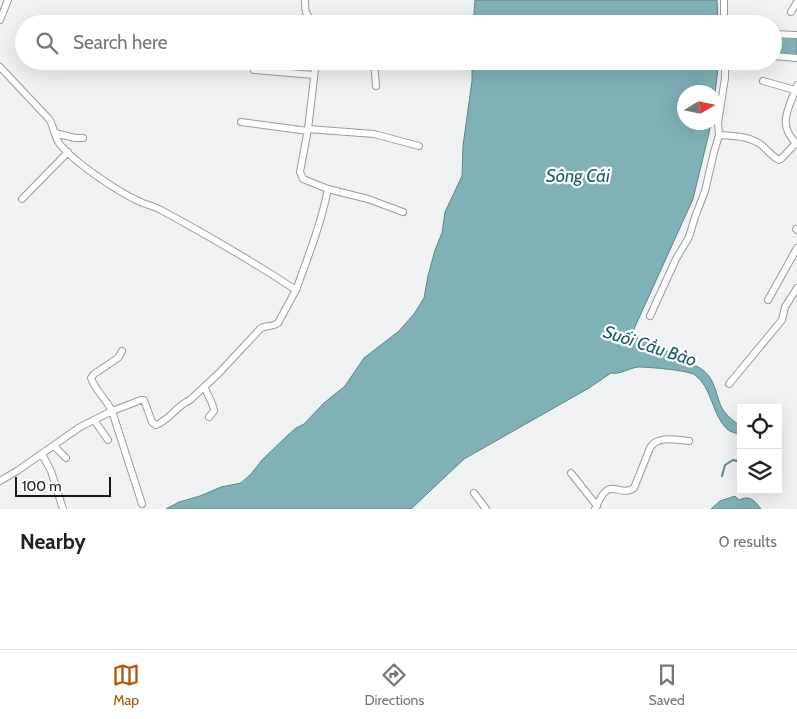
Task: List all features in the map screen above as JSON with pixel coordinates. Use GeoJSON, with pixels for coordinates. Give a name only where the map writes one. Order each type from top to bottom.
{"type":"FeatureCollection","features":[{"type":"Feature","properties":{"kind":"street"},"geometry":{"type":"LineString","coordinates":[[0,20],[8,0]]}},
{"type":"Feature","properties":{"kind":"street"},"geometry":{"type":"LineString","coordinates":[[305,0],[308,15]]}},
{"type":"Feature","properties":{"kind":"street"},"geometry":{"type":"LineString","coordinates":[[724,0],[724,15]]}},
{"type":"Feature","properties":{"kind":"street"},"geometry":{"type":"LineString","coordinates":[[792,12],[797,2]]}},
{"type":"Feature","properties":{"kind":"street"},"geometry":{"type":"LineString","coordinates":[[782,34],[797,35]]}},
{"type":"Feature","properties":{"kind":"street"},"geometry":{"type":"LineString","coordinates":[[782,57],[797,58]]}},
{"type":"Feature","properties":{"kind":"street"},"geometry":{"type":"LineString","coordinates":[[0,68],[49,119],[59,142],[68,152],[99,177],[143,203],[159,208],[251,261],[296,290]]}},
{"type":"Feature","properties":{"kind":"street"},"geometry":{"type":"LineString","coordinates":[[254,70],[314,75]]}},
{"type":"Feature","properties":{"kind":"street"},"geometry":{"type":"LineString","coordinates":[[315,70],[308,130],[300,167],[301,176],[303,179],[328,189],[368,199],[402,212]]}},
{"type":"Feature","properties":{"kind":"street"},"geometry":{"type":"LineString","coordinates":[[375,70],[376,86]]}},
{"type":"Feature","properties":{"kind":"street"},"geometry":{"type":"LineString","coordinates":[[650,316],[676,259],[689,238],[705,191],[719,135],[718,123],[725,70]]}},
{"type":"Feature","properties":{"kind":"street"},"geometry":{"type":"LineString","coordinates":[[719,135],[752,140],[779,160],[796,144],[785,126],[785,120],[796,88],[763,81]]}},
{"type":"Feature","properties":{"kind":"street"},"geometry":{"type":"LineString","coordinates":[[241,122],[308,130],[374,134],[419,146]]}},
{"type":"Feature","properties":{"kind":"street"},"geometry":{"type":"LineString","coordinates":[[56,133],[83,138]]}},
{"type":"Feature","properties":{"kind":"street"},"geometry":{"type":"LineString","coordinates":[[22,199],[68,152]]}},
{"type":"Feature","properties":{"kind":"street"},"geometry":{"type":"LineString","coordinates":[[0,481],[80,427],[112,410],[144,400],[152,422],[156,425],[163,422],[184,402],[190,400],[205,386],[261,328],[264,326],[275,326],[296,290],[314,242],[328,189]]}},
{"type":"Feature","properties":{"kind":"street"},"geometry":{"type":"LineString","coordinates":[[768,300],[797,248]]}},
{"type":"Feature","properties":{"kind":"street"},"geometry":{"type":"LineString","coordinates":[[729,384],[782,320],[785,307],[797,288]]}},
{"type":"Feature","properties":{"kind":"street"},"geometry":{"type":"LineString","coordinates":[[122,351],[118,358],[91,378],[112,410],[142,504]]}},
{"type":"Feature","properties":{"kind":"street"},"geometry":{"type":"LineString","coordinates":[[205,386],[214,411],[209,417]]}},
{"type":"Feature","properties":{"kind":"street"},"geometry":{"type":"LineString","coordinates":[[94,420],[108,440]]}},
{"type":"Feature","properties":{"kind":"street"},"geometry":{"type":"LineString","coordinates":[[570,473],[596,507],[608,489],[613,488],[626,492],[634,488],[650,448],[656,441],[689,441]]}},
{"type":"Feature","properties":{"kind":"street"},"geometry":{"type":"LineString","coordinates":[[54,446],[66,458]]}},
{"type":"Feature","properties":{"kind":"street"},"geometry":{"type":"LineString","coordinates":[[42,454],[51,471],[63,509]]}},
{"type":"Feature","properties":{"kind":"street"},"geometry":{"type":"LineString","coordinates":[[474,493],[486,509]]}},
{"type":"Feature","properties":{"kind":"water"},"geometry":{"type":"Polygon","coordinates":[[[475,0],[717,0],[718,15],[474,15],[475,0]]]}},
{"type":"Feature","properties":{"kind":"water"},"geometry":{"type":"Polygon","coordinates":[[[782,37],[797,37],[797,55],[782,54],[782,37]]]}},
{"type":"Feature","properties":{"kind":"water","name":"Sông Cái"},"geometry":{"type":"Polygon","coordinates":[[[472,70],[718,70],[716,85],[677,85],[677,130],[710,130],[693,199],[634,329],[638,339],[679,354],[682,361],[706,372],[713,382],[720,405],[737,424],[737,434],[728,430],[722,423],[709,394],[701,380],[695,375],[676,370],[638,367],[618,373],[611,373],[589,388],[464,459],[411,509],[166,509],[179,502],[221,487],[241,483],[288,435],[304,424],[324,403],[345,386],[364,358],[399,331],[414,314],[424,298],[435,250],[442,233],[445,212],[462,176],[463,146],[472,70]]]}},
{"type":"Feature","properties":{"kind":"water"},"geometry":{"type":"Polygon","coordinates":[[[735,496],[739,500],[752,499],[761,509],[711,509],[720,501],[735,496]]]}},
{"type":"Feature","properties":{"kind":"waterway"},"geometry":{"type":"LineString","coordinates":[[722,476],[725,465],[733,460],[737,461]]}},
{"type":"Feature","properties":{"kind":"water label","name":"Suối Cầu Bào"},"geometry":{"type":"Point","coordinates":[650,346]}}]}
